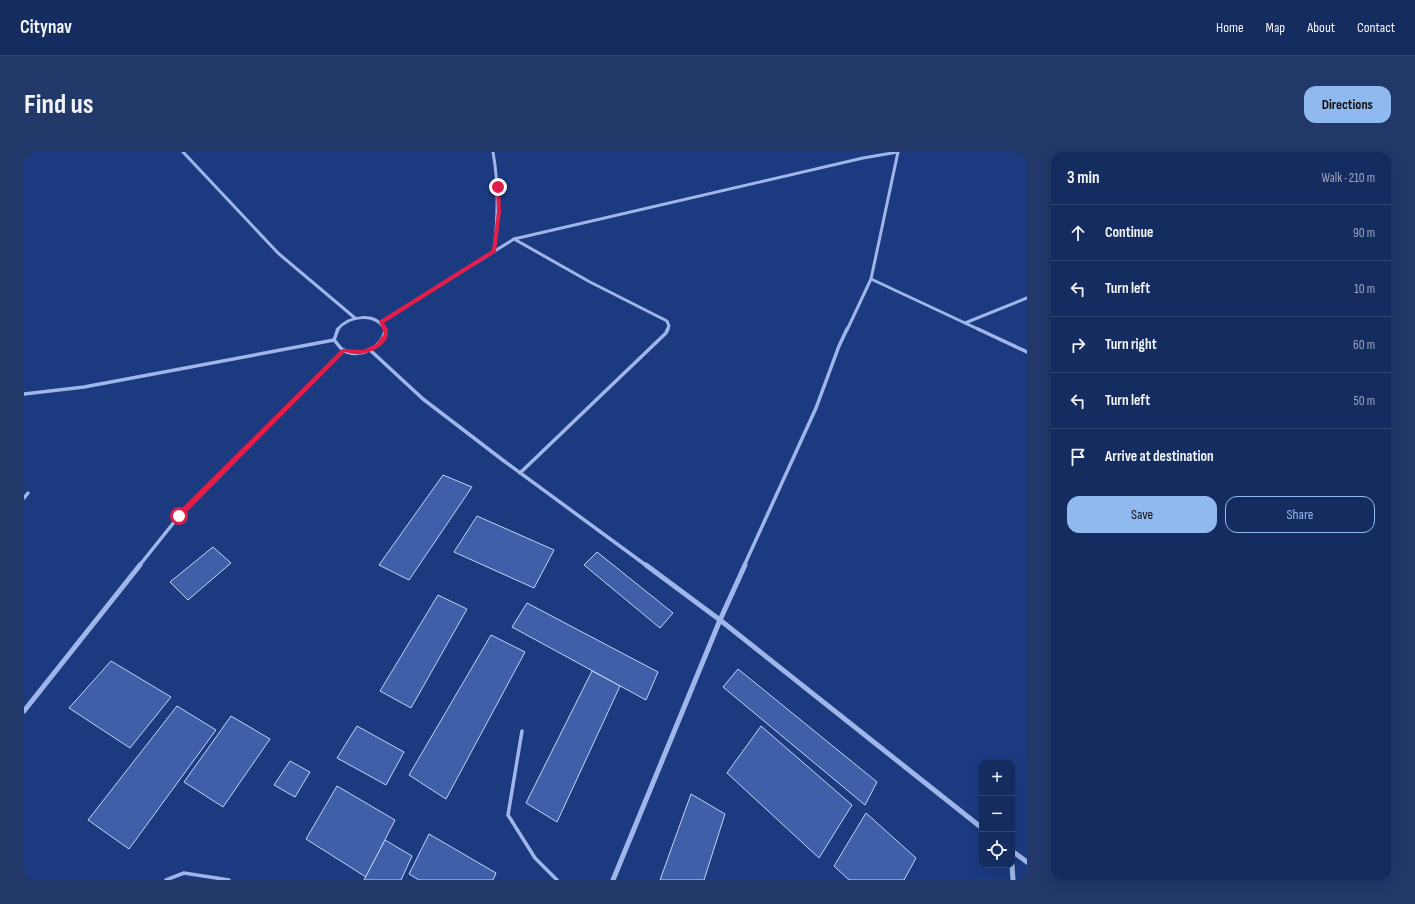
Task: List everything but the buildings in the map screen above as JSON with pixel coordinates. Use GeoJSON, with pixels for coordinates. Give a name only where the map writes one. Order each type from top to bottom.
{"type":"FeatureCollection","features":[{"type":"Feature","properties":{"kind":"street"},"geometry":{"type":"LineString","coordinates":[[183,152],[278,253],[355,318]]}},
{"type":"Feature","properties":{"kind":"street"},"geometry":{"type":"LineString","coordinates":[[493,152],[498,187],[499,212],[494,251]]}},
{"type":"Feature","properties":{"kind":"street"},"geometry":{"type":"LineString","coordinates":[[381,322],[514,239],[856,160],[898,152],[871,279],[839,346],[816,408],[720,620],[613,880]]}},
{"type":"Feature","properties":{"kind":"street"},"geometry":{"type":"LineString","coordinates":[[514,239],[590,282],[667,321],[669,326],[666,333],[520,473]]}},
{"type":"Feature","properties":{"kind":"street"},"geometry":{"type":"LineString","coordinates":[[871,279],[1027,352]]}},
{"type":"Feature","properties":{"kind":"street"},"geometry":{"type":"LineString","coordinates":[[965,323],[1027,298]]}},
{"type":"Feature","properties":{"kind":"street"},"geometry":{"type":"LineString","coordinates":[[365,317],[374,318],[381,322],[385,328],[386,334],[384,340],[378,346],[370,350],[357,352],[344,350],[337,346],[334,340],[337,329],[347,321],[365,317]]}},
{"type":"Feature","properties":{"kind":"street"},"geometry":{"type":"LineString","coordinates":[[24,394],[84,387],[334,340]]}},
{"type":"Feature","properties":{"kind":"street"},"geometry":{"type":"LineString","coordinates":[[24,710],[179,516],[344,350]]}},
{"type":"Feature","properties":{"kind":"street"},"geometry":{"type":"LineString","coordinates":[[370,350],[423,399],[520,473],[720,620],[979,826]]}},
{"type":"Feature","properties":{"kind":"street"},"geometry":{"type":"LineString","coordinates":[[24,498],[28,494]]}},
{"type":"Feature","properties":{"kind":"street"},"geometry":{"type":"LineString","coordinates":[[1015,853],[1027,862]]}},
{"type":"Feature","properties":{"kind":"street"},"geometry":{"type":"LineString","coordinates":[[1012,868],[1014,880]]}},
{"type":"Feature","properties":{"kind":"lane"},"geometry":{"type":"LineString","coordinates":[[522,731],[508,815],[535,858],[557,880]]}},
{"type":"Feature","properties":{"kind":"lane"},"geometry":{"type":"LineString","coordinates":[[166,880],[184,873],[229,880]]}},
{"type":"Feature","properties":{"kind":"route"},"geometry":{"type":"LineString","coordinates":[[179,516],[344,350],[350,352],[364,352],[378,346],[384,340],[386,334],[385,328],[381,322],[494,251],[499,212],[498,187]]}}]}
